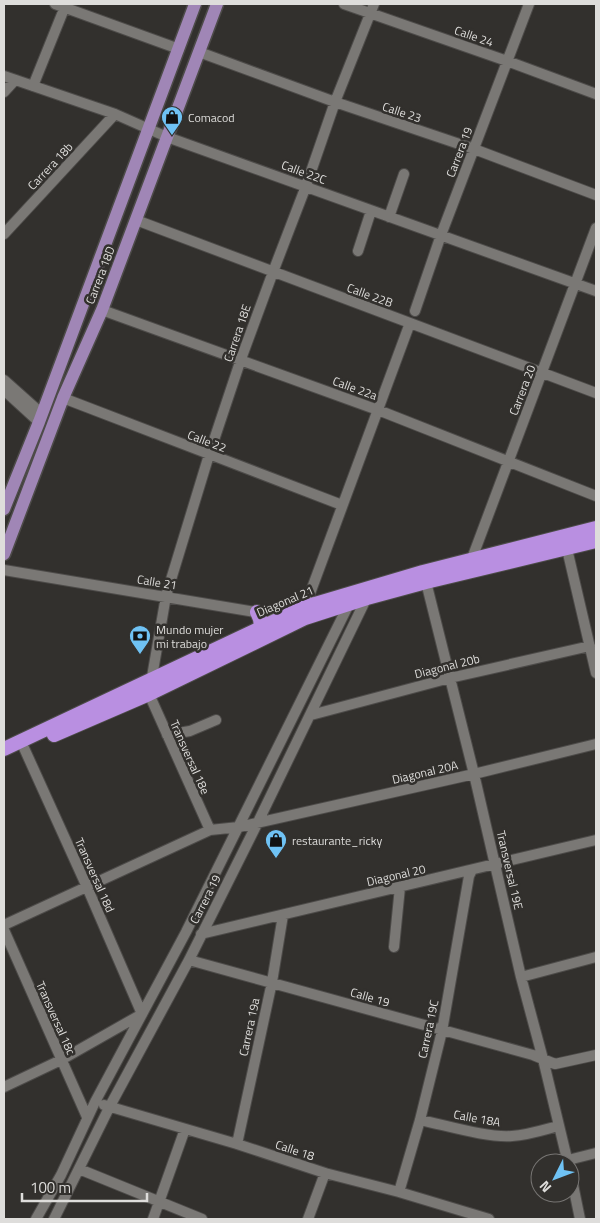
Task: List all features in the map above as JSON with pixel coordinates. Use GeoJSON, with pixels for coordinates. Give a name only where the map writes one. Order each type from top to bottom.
{"type":"FeatureCollection","features":[{"type":"Feature","properties":{"kind":"highway","name":"Diagonal 21"},"geometry":{"type":"LineString","coordinates":[[4,760],[24,748],[149,694],[305,613],[423,572],[596,528]]}},
{"type":"Feature","properties":{"kind":"highway","name":"Diagonal 21"},"geometry":{"type":"LineString","coordinates":[[4,749],[283,616],[348,605],[365,592],[426,582],[596,541]]}},
{"type":"Feature","properties":{"kind":"highway"},"geometry":{"type":"LineString","coordinates":[[257,612],[261,627]]}},
{"type":"Feature","properties":{"kind":"main road","name":"Carrera 18D"},"geometry":{"type":"LineString","coordinates":[[4,509],[195,4]]}},
{"type":"Feature","properties":{"kind":"main road","name":"Carrera 18D"},"geometry":{"type":"LineString","coordinates":[[4,554],[63,398],[102,310],[217,4]]}},
{"type":"Feature","properties":{"kind":"street","name":"Calle 24"},"geometry":{"type":"LineString","coordinates":[[344,4],[372,9],[596,94]]}},
{"type":"Feature","properties":{"kind":"street","name":"Carrera 19"},"geometry":{"type":"LineString","coordinates":[[415,311],[441,236],[529,4]]}},
{"type":"Feature","properties":{"kind":"street"},"geometry":{"type":"LineString","coordinates":[[33,86],[62,5],[178,49]]}},
{"type":"Feature","properties":{"kind":"street","name":"Carrera 18E"},"geometry":{"type":"LineString","coordinates":[[149,694],[166,596],[209,455],[272,272],[306,186],[335,102],[372,9]]}},
{"type":"Feature","properties":{"kind":"street","name":"Calle 23"},"geometry":{"type":"LineString","coordinates":[[199,52],[335,102],[474,149],[596,196]]}},
{"type":"Feature","properties":{"kind":"street","name":"Calle 22C"},"geometry":{"type":"LineString","coordinates":[[4,76],[114,114],[167,136],[596,291]]}},
{"type":"Feature","properties":{"kind":"street"},"geometry":{"type":"LineString","coordinates":[[4,92],[15,80]]}},
{"type":"Feature","properties":{"kind":"street","name":"Carrera 18b"},"geometry":{"type":"LineString","coordinates":[[4,234],[114,114]]}},
{"type":"Feature","properties":{"kind":"street"},"geometry":{"type":"LineString","coordinates":[[389,217],[404,174]]}},
{"type":"Feature","properties":{"kind":"street"},"geometry":{"type":"LineString","coordinates":[[358,251],[372,211]]}},
{"type":"Feature","properties":{"kind":"street","name":"Calle 22B"},"geometry":{"type":"LineString","coordinates":[[136,220],[596,393]]}},
{"type":"Feature","properties":{"kind":"street","name":"Carrera 20"},"geometry":{"type":"LineString","coordinates":[[471,561],[596,228]]}},
{"type":"Feature","properties":{"kind":"street","name":"Calle 22a"},"geometry":{"type":"LineString","coordinates":[[102,310],[378,410],[596,496]]}},
{"type":"Feature","properties":{"kind":"street"},"geometry":{"type":"LineString","coordinates":[[305,613],[342,505],[410,323]]}},
{"type":"Feature","properties":{"kind":"street"},"geometry":{"type":"LineString","coordinates":[[4,380],[40,417]]}},
{"type":"Feature","properties":{"kind":"street"},"geometry":{"type":"LineString","coordinates":[[4,390],[40,417]]}},
{"type":"Feature","properties":{"kind":"street","name":"Calle 22"},"geometry":{"type":"LineString","coordinates":[[63,398],[342,505]]}},
{"type":"Feature","properties":{"kind":"street"},"geometry":{"type":"LineString","coordinates":[[567,549],[596,673]]}},
{"type":"Feature","properties":{"kind":"street","name":"Calle 21"},"geometry":{"type":"LineString","coordinates":[[4,570],[283,616]]}},
{"type":"Feature","properties":{"kind":"street","name":"Transversal 19E"},"geometry":{"type":"LineString","coordinates":[[426,582],[496,864],[521,977],[544,1059],[558,1126],[566,1153]]}},
{"type":"Feature","properties":{"kind":"street","name":"Carrera 19"},"geometry":{"type":"LineString","coordinates":[[54,1219],[110,1106],[189,960],[258,822],[311,715],[365,592]]}},
{"type":"Feature","properties":{"kind":"street","name":"Carrera 19"},"geometry":{"type":"LineString","coordinates":[[36,1219],[61,1175],[94,1102],[240,826],[348,605]]}},
{"type":"Feature","properties":{"kind":"street","name":"Diagonal 20b"},"geometry":{"type":"LineString","coordinates":[[311,715],[450,678],[590,646]]}},
{"type":"Feature","properties":{"kind":"street","name":"Transversal 18e"},"geometry":{"type":"LineString","coordinates":[[149,694],[210,830]]}},
{"type":"Feature","properties":{"kind":"street"},"geometry":{"type":"LineString","coordinates":[[167,736],[190,731],[216,720]]}},
{"type":"Feature","properties":{"kind":"street","name":"Diagonal 20A"},"geometry":{"type":"LineString","coordinates":[[258,822],[474,774],[596,744]]}},
{"type":"Feature","properties":{"kind":"street","name":"Transversal 18d"},"geometry":{"type":"LineString","coordinates":[[24,748],[142,1014]]}},
{"type":"Feature","properties":{"kind":"street"},"geometry":{"type":"LineString","coordinates":[[4,925],[210,830],[258,822]]}},
{"type":"Feature","properties":{"kind":"street","name":"Diagonal 20"},"geometry":{"type":"LineString","coordinates":[[201,934],[596,840]]}},
{"type":"Feature","properties":{"kind":"street","name":"Carrera 19C"},"geometry":{"type":"LineString","coordinates":[[399,1192],[420,1120],[442,1031],[469,876],[472,870]]}},
{"type":"Feature","properties":{"kind":"street"},"geometry":{"type":"LineString","coordinates":[[394,947],[400,887]]}},
{"type":"Feature","properties":{"kind":"street","name":"Carrera 19a"},"geometry":{"type":"LineString","coordinates":[[237,1144],[272,982],[283,915]]}},
{"type":"Feature","properties":{"kind":"street","name":"Transversal 18c"},"geometry":{"type":"LineString","coordinates":[[4,930],[87,1117]]}},
{"type":"Feature","properties":{"kind":"street"},"geometry":{"type":"LineString","coordinates":[[521,977],[596,957]]}},
{"type":"Feature","properties":{"kind":"street","name":"Calle 19"},"geometry":{"type":"LineString","coordinates":[[189,960],[544,1059],[555,1064],[596,1055]]}},
{"type":"Feature","properties":{"kind":"street"},"geometry":{"type":"LineString","coordinates":[[4,1087],[61,1060],[142,1014]]}},
{"type":"Feature","properties":{"kind":"street","name":"Calle 18"},"geometry":{"type":"LineString","coordinates":[[94,1102],[237,1144],[325,1173],[399,1192],[466,1216],[489,1219]]}},
{"type":"Feature","properties":{"kind":"street","name":"Calle 18A"},"geometry":{"type":"LineString","coordinates":[[420,1120],[492,1135],[511,1136],[531,1134],[558,1126]]}},
{"type":"Feature","properties":{"kind":"street"},"geometry":{"type":"LineString","coordinates":[[153,1219],[185,1129]]}},
{"type":"Feature","properties":{"kind":"street"},"geometry":{"type":"LineString","coordinates":[[580,1160],[596,1153]]}},
{"type":"Feature","properties":{"kind":"street"},"geometry":{"type":"LineString","coordinates":[[79,1169],[202,1219]]}},
{"type":"Feature","properties":{"kind":"street"},"geometry":{"type":"LineString","coordinates":[[308,1219],[325,1173]]}},
{"type":"Feature","properties":{"kind":"street","name":"Transversal 19E"},"geometry":{"type":"LineString","coordinates":[[577,1203],[580,1219]]}},
{"type":"Feature","properties":{"kind":"place","name":"Comacod"},"geometry":{"type":"Point","coordinates":[172,136]}},
{"type":"Feature","properties":{"kind":"place","name":"Mundo mujer mi trabajo"},"geometry":{"type":"Point","coordinates":[140,655]}},
{"type":"Feature","properties":{"kind":"place","name":"restaurante_ricky"},"geometry":{"type":"Point","coordinates":[276,859]}}]}
